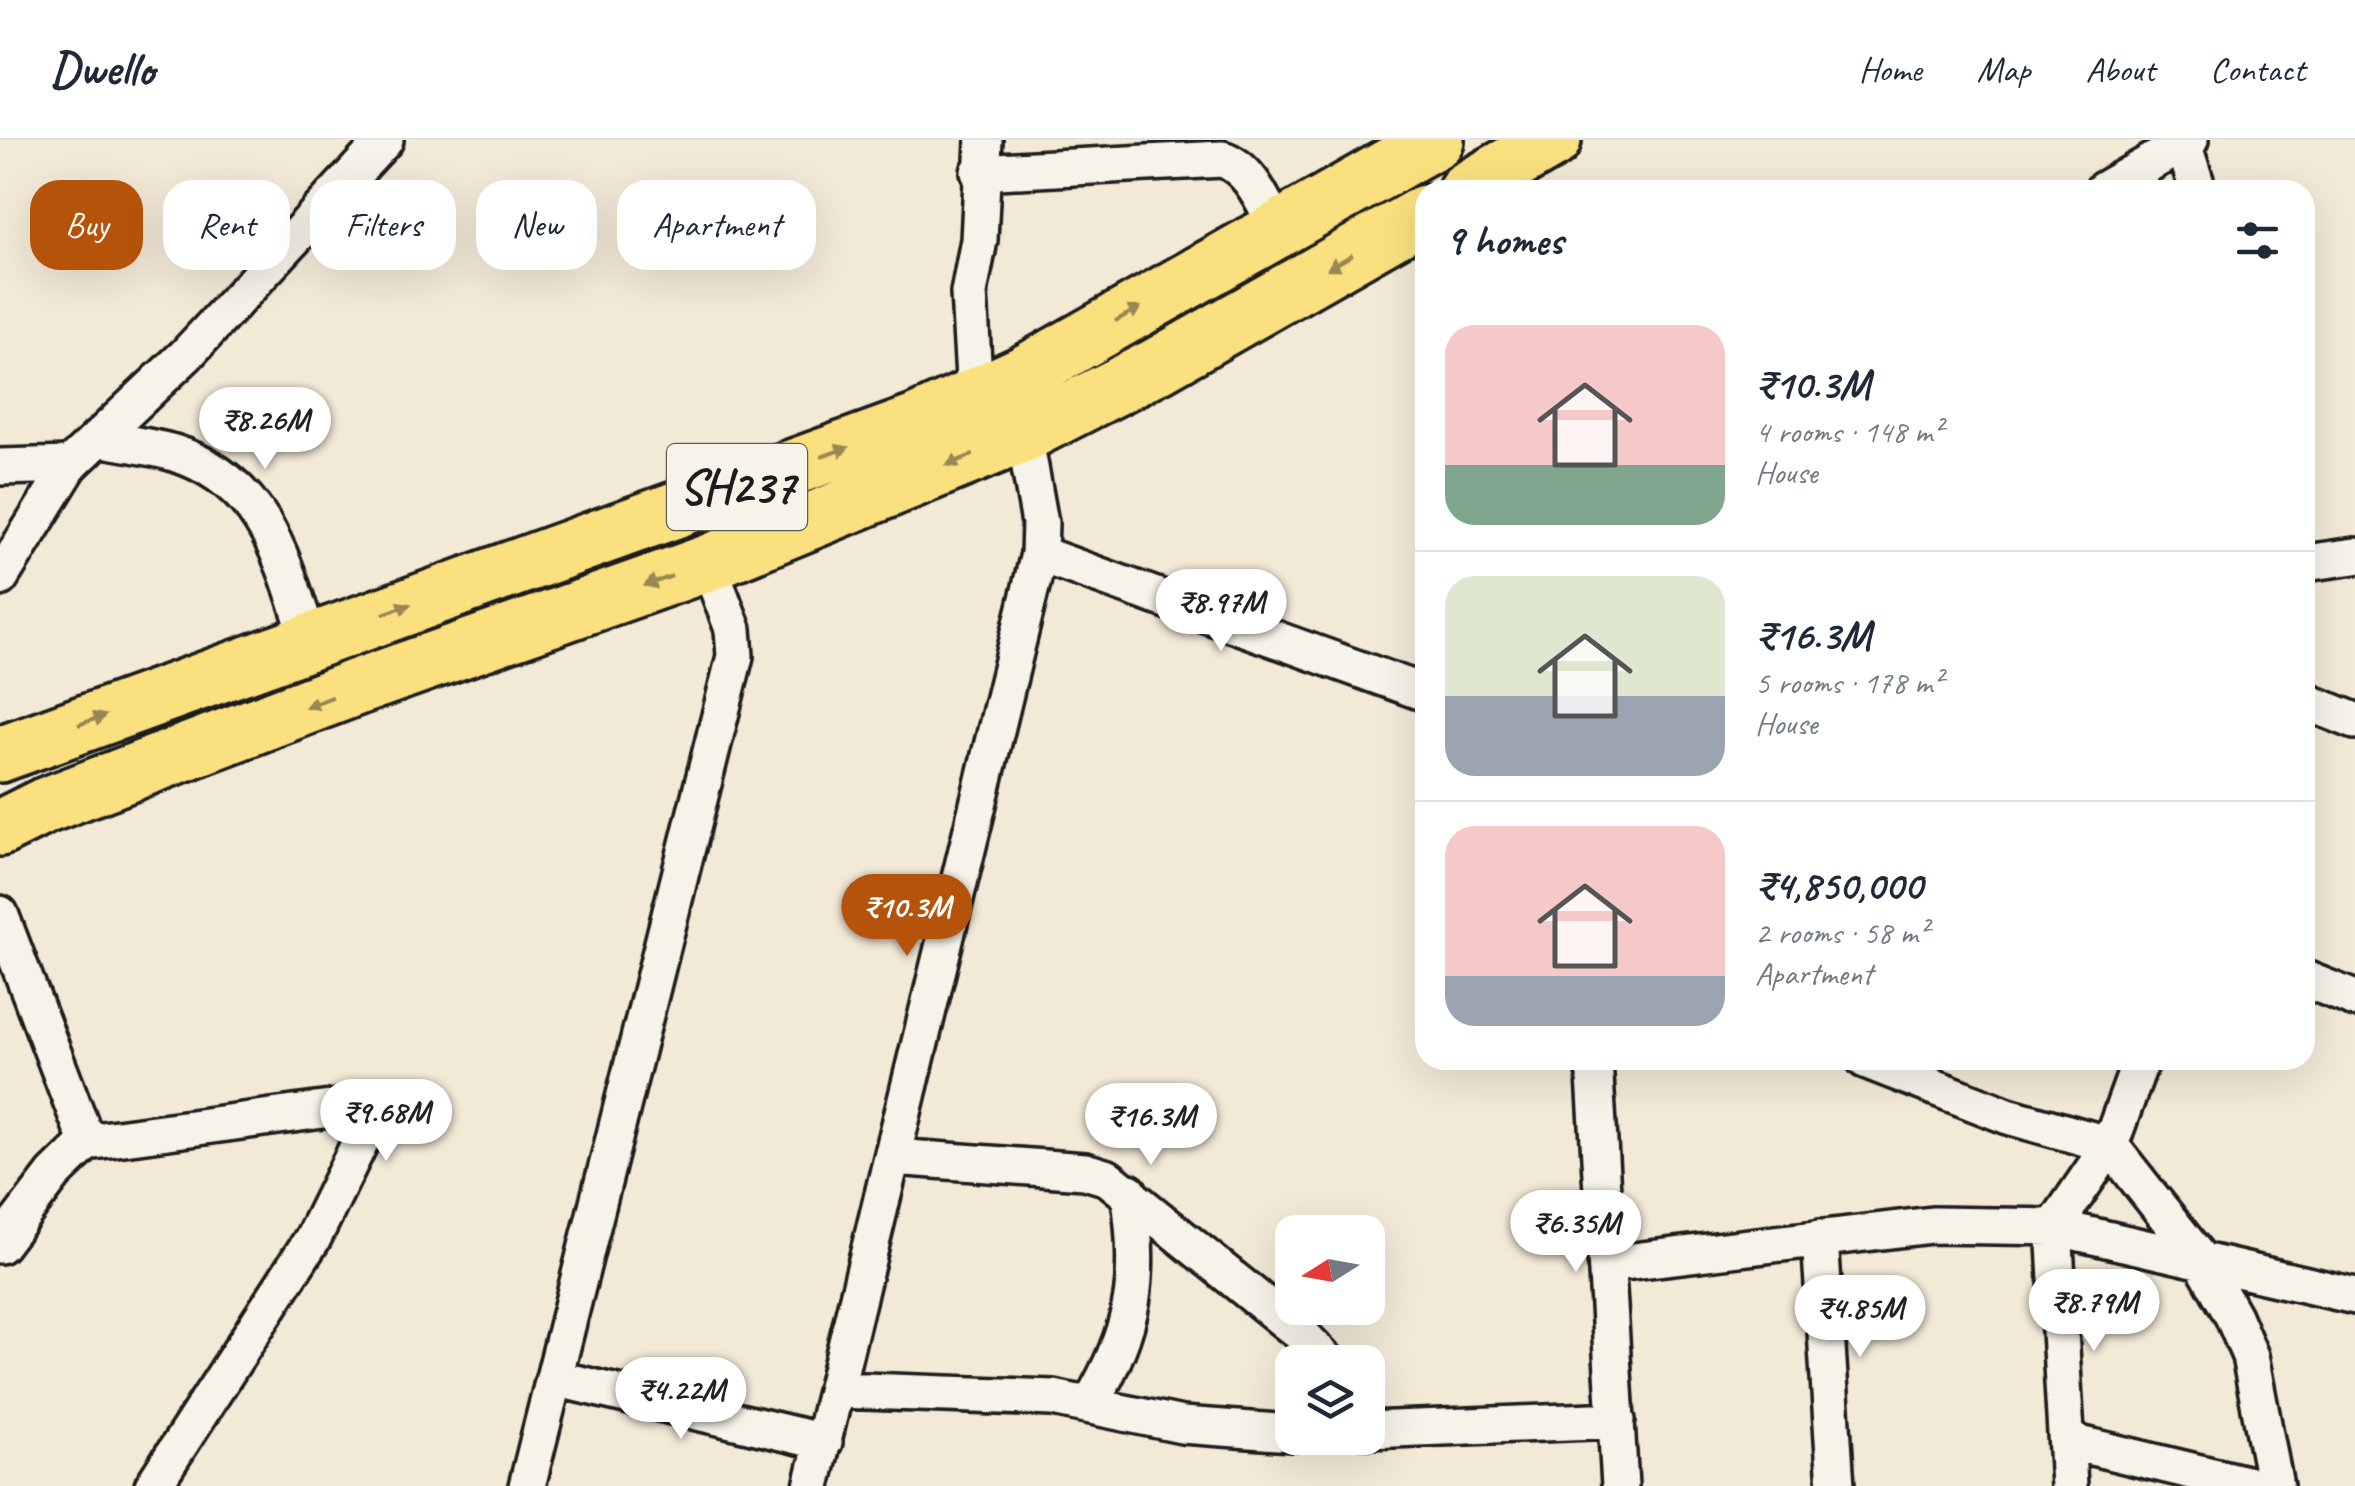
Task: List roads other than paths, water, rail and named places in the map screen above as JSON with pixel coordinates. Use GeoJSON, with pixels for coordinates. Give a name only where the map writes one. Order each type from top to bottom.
{"type":"FeatureCollection","features":[{"type":"Feature","properties":{"kind":"main road","name":"SH237"},"geometry":{"type":"LineString","coordinates":[[0,754],[898,430],[1025,373],[1436,140]]}},
{"type":"Feature","properties":{"kind":"main road"},"geometry":{"type":"LineString","coordinates":[[1483,180],[1553,140]]}},
{"type":"Feature","properties":{"kind":"main road","name":"SH237"},"geometry":{"type":"LineString","coordinates":[[0,828],[62,799],[357,687],[708,563],[1024,434],[1157,366],[1415,219]]}},
{"type":"Feature","properties":{"kind":"street"},"geometry":{"type":"LineString","coordinates":[[0,578],[70,464],[186,354],[385,140]]}},
{"type":"Feature","properties":{"kind":"street"},"geometry":{"type":"LineString","coordinates":[[2120,180],[2186,141],[2196,180]]}},
{"type":"Feature","properties":{"kind":"street"},"geometry":{"type":"LineString","coordinates":[[974,396],[968,293],[978,240],[982,156],[1222,159],[1235,163],[1247,176],[1278,229]]}},
{"type":"Feature","properties":{"kind":"street"},"geometry":{"type":"LineString","coordinates":[[812,1486],[1039,554],[1040,523],[1024,434]]}},
{"type":"Feature","properties":{"kind":"street"},"geometry":{"type":"LineString","coordinates":[[98,438],[175,453],[208,468],[244,496],[275,538],[310,640]]}},
{"type":"Feature","properties":{"kind":"street"},"geometry":{"type":"LineString","coordinates":[[0,468],[70,464]]}},
{"type":"Feature","properties":{"kind":"street"},"geometry":{"type":"LineString","coordinates":[[1039,554],[1415,689]]}},
{"type":"Feature","properties":{"kind":"street"},"geometry":{"type":"LineString","coordinates":[[2315,562],[2355,556]]}},
{"type":"Feature","properties":{"kind":"street"},"geometry":{"type":"LineString","coordinates":[[527,1486],[735,656],[733,630],[708,563]]}},
{"type":"Feature","properties":{"kind":"street"},"geometry":{"type":"LineString","coordinates":[[2315,706],[2355,720]]}},
{"type":"Feature","properties":{"kind":"street"},"geometry":{"type":"LineString","coordinates":[[0,914],[87,1142]]}},
{"type":"Feature","properties":{"kind":"street"},"geometry":{"type":"LineString","coordinates":[[2315,983],[2355,998]]}},
{"type":"Feature","properties":{"kind":"street"},"geometry":{"type":"LineString","coordinates":[[1595,1070],[1620,1486]]}},
{"type":"Feature","properties":{"kind":"street"},"geometry":{"type":"LineString","coordinates":[[1891,1070],[2008,1116],[2110,1145],[2203,1263],[2250,1356],[2276,1486]]}},
{"type":"Feature","properties":{"kind":"street"},"geometry":{"type":"LineString","coordinates":[[2069,1486],[2054,1226],[2110,1145],[2137,1070]]}},
{"type":"Feature","properties":{"kind":"street"},"geometry":{"type":"LineString","coordinates":[[0,1245],[54,1174],[87,1142],[345,1107],[362,1106],[370,1112],[368,1126],[313,1238],[153,1486]]}},
{"type":"Feature","properties":{"kind":"street"},"geometry":{"type":"LineString","coordinates":[[893,1156],[1084,1171],[1128,1192],[1312,1345]]}},
{"type":"Feature","properties":{"kind":"street"},"geometry":{"type":"LineString","coordinates":[[1090,1404],[1114,1365],[1136,1290],[1136,1240],[1128,1192]]}},
{"type":"Feature","properties":{"kind":"street"},"geometry":{"type":"LineString","coordinates":[[1608,1264],[1932,1225],[2054,1226],[2355,1296]]}},
{"type":"Feature","properties":{"kind":"street"},"geometry":{"type":"LineString","coordinates":[[1820,1238],[1836,1486]]}},
{"type":"Feature","properties":{"kind":"street"},"geometry":{"type":"LineString","coordinates":[[554,1378],[824,1442]]}},
{"type":"Feature","properties":{"kind":"street"},"geometry":{"type":"LineString","coordinates":[[837,1390],[1053,1398],[1182,1425],[1275,1432]]}},
{"type":"Feature","properties":{"kind":"street"},"geometry":{"type":"LineString","coordinates":[[1385,1426],[1616,1420]]}},
{"type":"Feature","properties":{"kind":"street"},"geometry":{"type":"LineString","coordinates":[[2067,1440],[2254,1486]]}}]}
